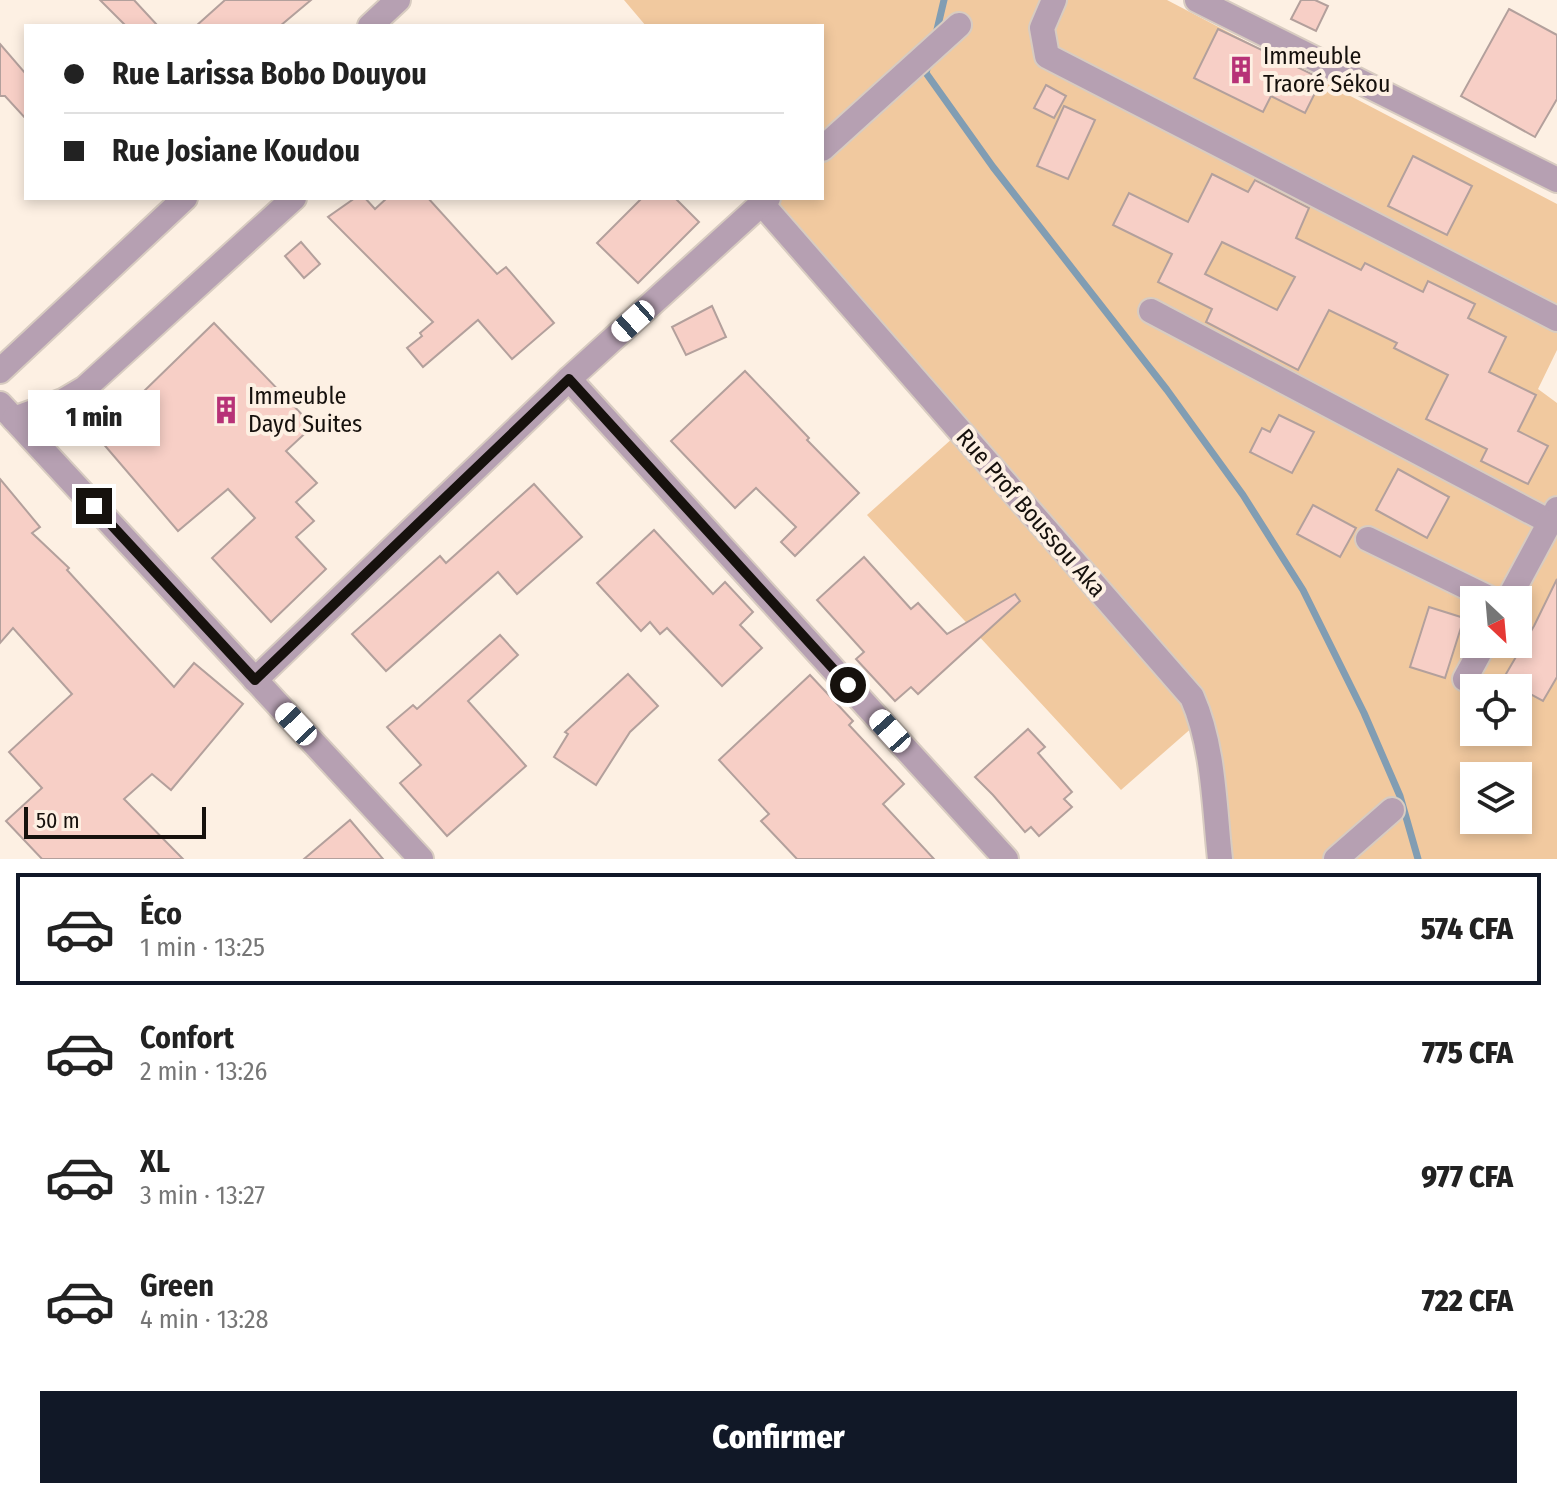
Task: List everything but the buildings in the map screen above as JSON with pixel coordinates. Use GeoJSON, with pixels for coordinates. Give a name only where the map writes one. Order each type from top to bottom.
{"type":"FeatureCollection","features":[{"type":"Feature","properties":{"kind":"street"},"geometry":{"type":"LineString","coordinates":[[372,24],[398,0]]}},
{"type":"Feature","properties":{"kind":"street"},"geometry":{"type":"LineString","coordinates":[[1054,0],[1042,28],[1047,56],[1557,319]]}},
{"type":"Feature","properties":{"kind":"street"},"geometry":{"type":"LineString","coordinates":[[1197,0],[1557,180]]}},
{"type":"Feature","properties":{"kind":"street"},"geometry":{"type":"LineString","coordinates":[[824,147],[959,25]]}},
{"type":"Feature","properties":{"kind":"street"},"geometry":{"type":"LineString","coordinates":[[0,371],[183,200]]}},
{"type":"Feature","properties":{"kind":"street"},"geometry":{"type":"LineString","coordinates":[[7,412],[63,401],[85,388],[292,200]]}},
{"type":"Feature","properties":{"kind":"street"},"geometry":{"type":"LineString","coordinates":[[255,680],[569,379],[765,201]]}},
{"type":"Feature","properties":{"kind":"street","name":"Rue Prof Boussou Aka"},"geometry":{"type":"LineString","coordinates":[[765,201],[1192,697],[1202,719],[1208,750],[1220,859]]}},
{"type":"Feature","properties":{"kind":"street"},"geometry":{"type":"LineString","coordinates":[[1151,311],[1554,515],[1516,586]]}},
{"type":"Feature","properties":{"kind":"street"},"geometry":{"type":"LineString","coordinates":[[569,379],[991,854]]}},
{"type":"Feature","properties":{"kind":"street"},"geometry":{"type":"LineString","coordinates":[[7,412],[421,859]]}},
{"type":"Feature","properties":{"kind":"street"},"geometry":{"type":"LineString","coordinates":[[1368,539],[1464,586]]}},
{"type":"Feature","properties":{"kind":"street"},"geometry":{"type":"LineString","coordinates":[[1336,859],[1392,810]]}},
{"type":"Feature","properties":{"kind":"shaded area"},"geometry":{"type":"Polygon","coordinates":[[[624,0],[1167,0],[1557,204],[1557,350],[1538,389],[1557,403],[1557,859],[1211,859],[1194,726],[1121,790],[867,515],[954,437],[751,200],[824,200],[824,24],[644,24],[624,0]]]}},
{"type":"Feature","properties":{"kind":"waterway"},"geometry":{"type":"LineString","coordinates":[[935,38],[944,0]]}},
{"type":"Feature","properties":{"kind":"waterway"},"geometry":{"type":"LineString","coordinates":[[929,61],[926,73],[993,167],[1167,390],[1243,495],[1303,590],[1364,713],[1400,796],[1418,859]]}},
{"type":"Feature","properties":{"kind":"place","name":"Immeuble Traoré Sékou"},"geometry":{"type":"Point","coordinates":[1241,70]}},
{"type":"Feature","properties":{"kind":"place","name":"Immeuble Dayd Suites"},"geometry":{"type":"Point","coordinates":[226,410]}},
{"type":"Feature","properties":{"kind":"route"},"geometry":{"type":"LineString","coordinates":[[94,506],[255,680],[569,379],[848,685]]}}]}
